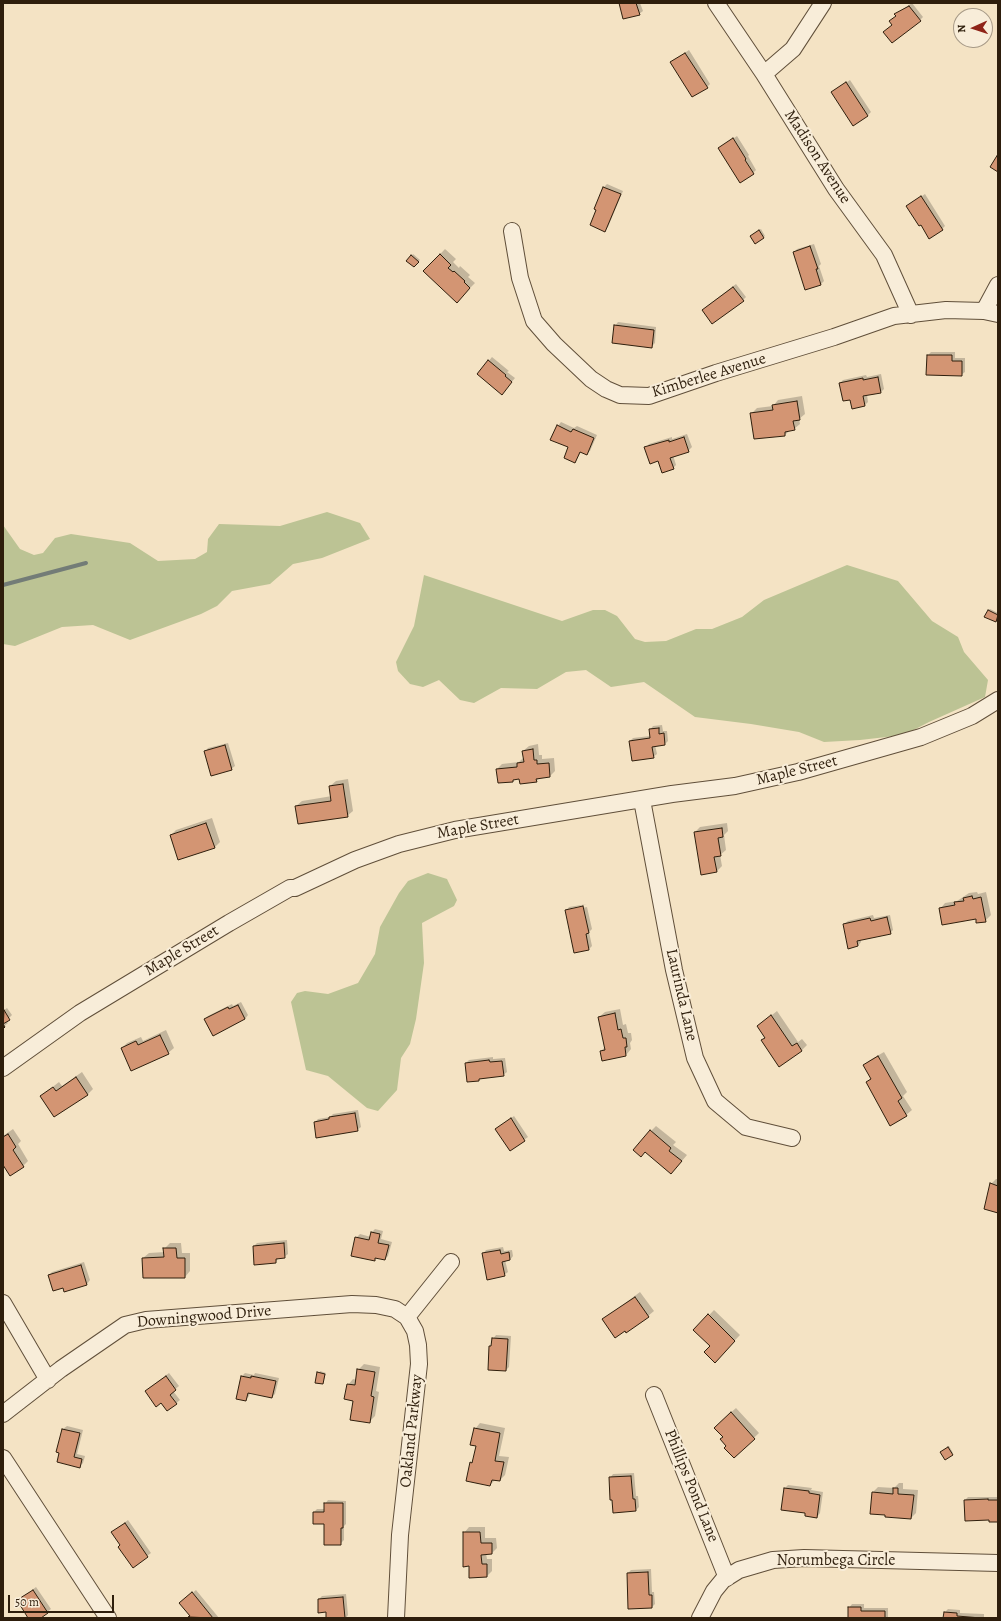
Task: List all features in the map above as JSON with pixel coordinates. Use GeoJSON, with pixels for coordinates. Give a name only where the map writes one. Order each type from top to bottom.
{"type":"FeatureCollection","features":[{"type":"Feature","properties":{"kind":"street","name":"Madison Avenue"},"geometry":{"type":"LineString","coordinates":[[716,3],[764,74],[836,189],[884,255],[911,315]]}},
{"type":"Feature","properties":{"kind":"street"},"geometry":{"type":"LineString","coordinates":[[764,74],[793,49],[823,3]]}},
{"type":"Feature","properties":{"kind":"street","name":"Kimberlee Avenue"},"geometry":{"type":"LineString","coordinates":[[512,231],[520,278],[534,321],[554,344],[591,379],[606,389],[620,395],[649,396],[894,316],[946,310],[991,313]]}},
{"type":"Feature","properties":{"kind":"street"},"geometry":{"type":"LineString","coordinates":[[991,313],[998,285]]}},
{"type":"Feature","properties":{"kind":"street","name":"Maple Street"},"geometry":{"type":"LineString","coordinates":[[3,1068],[80,1013],[229,923],[290,888],[295,888],[355,860],[399,844],[455,830],[735,786],[820,766],[921,738],[972,716],[998,700]]}},
{"type":"Feature","properties":{"kind":"street","name":"Laurinda Lane"},"geometry":{"type":"LineString","coordinates":[[642,800],[674,970],[695,1058],[716,1101],[746,1127],[792,1138]]}},
{"type":"Feature","properties":{"kind":"street"},"geometry":{"type":"LineString","coordinates":[[407,1317],[451,1262]]}},
{"type":"Feature","properties":{"kind":"street"},"geometry":{"type":"LineString","coordinates":[[3,1303],[48,1380]]}},
{"type":"Feature","properties":{"kind":"street","name":"Downingwood Drive"},"geometry":{"type":"LineString","coordinates":[[3,1414],[61,1369],[125,1325],[146,1320],[352,1304],[376,1305],[395,1309],[407,1317]]}},
{"type":"Feature","properties":{"kind":"street","name":"Oakland Parkway"},"geometry":{"type":"LineString","coordinates":[[396,1618],[400,1535],[419,1364],[418,1345],[415,1331],[407,1317]]}},
{"type":"Feature","properties":{"kind":"street","name":"Phillips Pond Lane"},"geometry":{"type":"LineString","coordinates":[[654,1394],[727,1578]]}},
{"type":"Feature","properties":{"kind":"street"},"geometry":{"type":"LineString","coordinates":[[3,1458],[108,1618]]}},
{"type":"Feature","properties":{"kind":"street","name":"Norumbega Circle"},"geometry":{"type":"LineString","coordinates":[[700,1618],[714,1591],[723,1580],[739,1570],[773,1560],[804,1558],[998,1562]]}},
{"type":"Feature","properties":{"kind":"green space"},"geometry":{"type":"Polygon","coordinates":[[[327,512],[360,523],[370,539],[322,558],[293,564],[270,584],[232,591],[217,606],[201,614],[130,640],[93,625],[62,627],[15,646],[3,644],[3,525],[20,549],[34,555],[43,553],[55,538],[71,534],[130,543],[158,561],[195,559],[207,552],[208,539],[219,524],[280,526],[327,512]]]}},
{"type":"Feature","properties":{"kind":"green space"},"geometry":{"type":"Polygon","coordinates":[[[847,565],[898,581],[932,621],[958,637],[964,652],[988,680],[985,697],[904,735],[824,742],[799,732],[695,717],[644,682],[611,687],[586,670],[566,672],[537,689],[501,688],[474,703],[460,700],[439,680],[423,687],[410,684],[398,671],[396,662],[414,626],[424,575],[562,621],[593,610],[605,610],[617,616],[635,639],[645,642],[666,641],[696,629],[712,629],[742,617],[764,600],[847,565]]]}},
{"type":"Feature","properties":{"kind":"green space"},"geometry":{"type":"Polygon","coordinates":[[[428,873],[447,879],[457,900],[454,906],[422,923],[424,963],[416,1019],[410,1044],[401,1058],[397,1090],[378,1111],[367,1108],[328,1076],[306,1070],[291,1002],[297,993],[305,991],[328,994],[358,983],[375,954],[380,927],[399,893],[408,881],[428,873]]]}},
{"type":"Feature","properties":{"kind":"building"},"geometry":{"type":"Polygon","coordinates":[[[619,3],[636,3],[640,15],[623,19],[619,3]]]}},
{"type":"Feature","properties":{"kind":"building"},"geometry":{"type":"Polygon","coordinates":[[[909,6],[921,21],[892,43],[883,32],[892,25],[889,21],[896,16],[894,14],[909,6]]]}},
{"type":"Feature","properties":{"kind":"building"},"geometry":{"type":"Polygon","coordinates":[[[685,53],[708,88],[692,97],[670,62],[685,53]]]}},
{"type":"Feature","properties":{"kind":"building"},"geometry":{"type":"Polygon","coordinates":[[[846,82],[868,116],[853,126],[831,92],[846,82]]]}},
{"type":"Feature","properties":{"kind":"building"},"geometry":{"type":"Polygon","coordinates":[[[733,138],[754,174],[740,183],[718,148],[733,138]]]}},
{"type":"Feature","properties":{"kind":"building"},"geometry":{"type":"Polygon","coordinates":[[[998,154],[998,172],[990,167],[998,154]]]}},
{"type":"Feature","properties":{"kind":"building"},"geometry":{"type":"Polygon","coordinates":[[[603,187],[621,194],[605,232],[590,225],[596,210],[594,209],[603,187]]]}},
{"type":"Feature","properties":{"kind":"building"},"geometry":{"type":"Polygon","coordinates":[[[921,196],[943,230],[929,239],[921,225],[919,226],[906,206],[921,196]]]}},
{"type":"Feature","properties":{"kind":"building"},"geometry":{"type":"Polygon","coordinates":[[[759,230],[764,238],[755,244],[750,236],[759,230]]]}},
{"type":"Feature","properties":{"kind":"building"},"geometry":{"type":"Polygon","coordinates":[[[810,246],[818,269],[816,269],[821,285],[805,290],[793,252],[810,246]]]}},
{"type":"Feature","properties":{"kind":"building"},"geometry":{"type":"Polygon","coordinates":[[[440,254],[451,265],[448,268],[453,272],[454,271],[465,281],[464,282],[470,288],[457,303],[423,271],[440,254]]]}},
{"type":"Feature","properties":{"kind":"building"},"geometry":{"type":"Polygon","coordinates":[[[411,255],[419,262],[414,267],[406,261],[411,255]]]}},
{"type":"Feature","properties":{"kind":"building"},"geometry":{"type":"Polygon","coordinates":[[[733,287],[744,301],[712,324],[702,310],[733,287]]]}},
{"type":"Feature","properties":{"kind":"building"},"geometry":{"type":"Polygon","coordinates":[[[614,325],[654,330],[652,348],[612,343],[614,325]]]}},
{"type":"Feature","properties":{"kind":"building"},"geometry":{"type":"Polygon","coordinates":[[[927,355],[952,355],[952,361],[962,361],[962,376],[926,375],[927,355]]]}},
{"type":"Feature","properties":{"kind":"building"},"geometry":{"type":"Polygon","coordinates":[[[488,360],[512,382],[502,395],[477,374],[488,360]]]}},
{"type":"Feature","properties":{"kind":"building"},"geometry":{"type":"Polygon","coordinates":[[[878,377],[881,393],[863,396],[865,406],[852,409],[850,400],[843,401],[839,383],[863,378],[863,380],[878,377]]]}},
{"type":"Feature","properties":{"kind":"building"},"geometry":{"type":"Polygon","coordinates":[[[797,401],[800,420],[793,421],[795,430],[785,432],[785,436],[754,439],[750,413],[773,410],[772,405],[797,401]]]}},
{"type":"Feature","properties":{"kind":"building"},"geometry":{"type":"Polygon","coordinates":[[[557,425],[571,432],[573,429],[594,438],[587,455],[580,452],[575,463],[564,458],[568,447],[550,440],[557,425]]]}},
{"type":"Feature","properties":{"kind":"building"},"geometry":{"type":"Polygon","coordinates":[[[684,437],[689,452],[670,458],[674,469],[662,473],[658,461],[650,464],[644,447],[669,440],[669,442],[684,437]]]}},
{"type":"Feature","properties":{"kind":"building"},"geometry":{"type":"Polygon","coordinates":[[[988,610],[998,615],[996,622],[984,617],[988,610]]]}},
{"type":"Feature","properties":{"kind":"building"},"geometry":{"type":"Polygon","coordinates":[[[659,728],[659,734],[664,733],[665,745],[652,747],[654,758],[632,761],[629,741],[650,738],[649,729],[659,728]]]}},
{"type":"Feature","properties":{"kind":"building"},"geometry":{"type":"Polygon","coordinates":[[[225,745],[232,770],[211,776],[204,751],[225,745]]]}},
{"type":"Feature","properties":{"kind":"building"},"geometry":{"type":"Polygon","coordinates":[[[533,749],[534,760],[537,760],[537,764],[549,763],[550,777],[536,779],[537,782],[520,784],[519,779],[513,780],[513,782],[498,783],[496,769],[517,767],[517,763],[524,762],[522,751],[533,749]]]}},
{"type":"Feature","properties":{"kind":"building"},"geometry":{"type":"Polygon","coordinates":[[[343,784],[348,817],[298,824],[295,806],[331,801],[329,786],[343,784]]]}},
{"type":"Feature","properties":{"kind":"building"},"geometry":{"type":"Polygon","coordinates":[[[206,823],[215,848],[178,860],[170,835],[206,823]]]}},
{"type":"Feature","properties":{"kind":"building"},"geometry":{"type":"Polygon","coordinates":[[[722,828],[723,837],[718,838],[721,856],[714,857],[717,872],[701,875],[694,832],[722,828]]]}},
{"type":"Feature","properties":{"kind":"building"},"geometry":{"type":"Polygon","coordinates":[[[972,896],[973,899],[981,897],[986,922],[976,923],[976,919],[942,925],[939,908],[955,905],[954,902],[964,901],[963,898],[972,896]]]}},
{"type":"Feature","properties":{"kind":"building"},"geometry":{"type":"Polygon","coordinates":[[[583,906],[589,933],[586,934],[589,950],[574,953],[565,910],[583,906]]]}},
{"type":"Feature","properties":{"kind":"building"},"geometry":{"type":"Polygon","coordinates":[[[887,917],[891,934],[857,941],[858,946],[848,949],[843,924],[870,918],[871,921],[887,917]]]}},
{"type":"Feature","properties":{"kind":"building"},"geometry":{"type":"Polygon","coordinates":[[[238,1005],[245,1019],[213,1036],[204,1019],[228,1007],[229,1009],[238,1005]]]}},
{"type":"Feature","properties":{"kind":"building"},"geometry":{"type":"Polygon","coordinates":[[[4,1010],[10,1020],[3,1024],[4,1010]]]}},
{"type":"Feature","properties":{"kind":"building"},"geometry":{"type":"Polygon","coordinates":[[[615,1013],[618,1030],[621,1029],[623,1038],[626,1038],[626,1056],[602,1061],[600,1051],[605,1050],[598,1017],[615,1013]]]}},
{"type":"Feature","properties":{"kind":"building"},"geometry":{"type":"Polygon","coordinates":[[[771,1015],[792,1046],[797,1043],[802,1051],[779,1067],[761,1040],[765,1038],[757,1026],[771,1015]]]}},
{"type":"Feature","properties":{"kind":"building"},"geometry":{"type":"Polygon","coordinates":[[[160,1035],[169,1054],[131,1071],[121,1048],[136,1041],[138,1045],[160,1035]]]}},
{"type":"Feature","properties":{"kind":"building"},"geometry":{"type":"Polygon","coordinates":[[[878,1056],[902,1098],[898,1101],[907,1116],[890,1126],[866,1082],[871,1079],[863,1065],[878,1056]]]}},
{"type":"Feature","properties":{"kind":"building"},"geometry":{"type":"Polygon","coordinates":[[[489,1060],[490,1062],[502,1061],[504,1076],[467,1082],[465,1063],[489,1060]]]}},
{"type":"Feature","properties":{"kind":"building"},"geometry":{"type":"Polygon","coordinates":[[[76,1077],[88,1095],[54,1117],[40,1096],[53,1087],[56,1091],[76,1077]]]}},
{"type":"Feature","properties":{"kind":"building"},"geometry":{"type":"Polygon","coordinates":[[[355,1113],[358,1131],[316,1138],[314,1122],[329,1119],[329,1117],[355,1113]]]}},
{"type":"Feature","properties":{"kind":"building"},"geometry":{"type":"Polygon","coordinates":[[[511,1118],[525,1141],[510,1151],[495,1129],[511,1118]]]}},
{"type":"Feature","properties":{"kind":"building"},"geometry":{"type":"Polygon","coordinates":[[[650,1130],[671,1148],[669,1151],[682,1161],[671,1174],[645,1152],[641,1157],[633,1150],[650,1130]]]}},
{"type":"Feature","properties":{"kind":"building"},"geometry":{"type":"Polygon","coordinates":[[[8,1134],[16,1147],[13,1150],[24,1167],[10,1176],[3,1165],[3,1137],[8,1134]]]}},
{"type":"Feature","properties":{"kind":"building"},"geometry":{"type":"Polygon","coordinates":[[[990,1183],[998,1186],[998,1213],[984,1209],[990,1183]]]}},
{"type":"Feature","properties":{"kind":"building"},"geometry":{"type":"Polygon","coordinates":[[[371,1232],[380,1234],[378,1243],[389,1245],[385,1260],[375,1258],[375,1261],[351,1256],[355,1237],[369,1240],[371,1232]]]}},
{"type":"Feature","properties":{"kind":"building"},"geometry":{"type":"Polygon","coordinates":[[[284,1243],[285,1258],[276,1259],[276,1263],[254,1265],[253,1246],[284,1243]]]}},
{"type":"Feature","properties":{"kind":"building"},"geometry":{"type":"Polygon","coordinates":[[[163,1248],[176,1248],[177,1258],[185,1258],[185,1278],[143,1278],[142,1258],[164,1257],[163,1248]]]}},
{"type":"Feature","properties":{"kind":"building"},"geometry":{"type":"Polygon","coordinates":[[[500,1250],[501,1254],[509,1252],[510,1260],[502,1262],[505,1276],[487,1280],[482,1253],[500,1250]]]}},
{"type":"Feature","properties":{"kind":"building"},"geometry":{"type":"Polygon","coordinates":[[[81,1265],[87,1285],[64,1292],[63,1288],[53,1291],[48,1275],[81,1265]]]}},
{"type":"Feature","properties":{"kind":"building"},"geometry":{"type":"Polygon","coordinates":[[[635,1297],[649,1317],[626,1333],[625,1331],[615,1338],[602,1319],[635,1297]]]}},
{"type":"Feature","properties":{"kind":"building"},"geometry":{"type":"Polygon","coordinates":[[[708,1314],[735,1341],[715,1363],[704,1352],[710,1346],[693,1330],[708,1314]]]}},
{"type":"Feature","properties":{"kind":"building"},"geometry":{"type":"Polygon","coordinates":[[[492,1338],[508,1339],[506,1371],[488,1370],[489,1346],[491,1346],[492,1338]]]}},
{"type":"Feature","properties":{"kind":"building"},"geometry":{"type":"Polygon","coordinates":[[[357,1369],[375,1372],[371,1396],[374,1397],[370,1423],[350,1420],[353,1401],[344,1399],[347,1384],[355,1385],[357,1369]]]}},
{"type":"Feature","properties":{"kind":"building"},"geometry":{"type":"Polygon","coordinates":[[[317,1372],[325,1374],[323,1384],[315,1383],[317,1372]]]}},
{"type":"Feature","properties":{"kind":"building"},"geometry":{"type":"Polygon","coordinates":[[[166,1376],[176,1390],[170,1395],[177,1404],[167,1411],[161,1403],[156,1407],[145,1391],[166,1376]]]}},
{"type":"Feature","properties":{"kind":"building"},"geometry":{"type":"Polygon","coordinates":[[[241,1376],[251,1378],[251,1376],[276,1381],[272,1398],[248,1393],[246,1401],[236,1399],[241,1376]]]}},
{"type":"Feature","properties":{"kind":"building"},"geometry":{"type":"Polygon","coordinates":[[[731,1412],[755,1439],[734,1458],[724,1448],[726,1446],[720,1439],[723,1437],[714,1428],[731,1412]]]}},
{"type":"Feature","properties":{"kind":"building"},"geometry":{"type":"Polygon","coordinates":[[[474,1428],[500,1433],[495,1461],[504,1462],[500,1481],[492,1480],[490,1486],[466,1481],[470,1462],[472,1463],[476,1446],[470,1445],[474,1428]]]}},
{"type":"Feature","properties":{"kind":"building"},"geometry":{"type":"Polygon","coordinates":[[[62,1429],[80,1433],[74,1457],[82,1459],[80,1468],[57,1462],[59,1453],[56,1452],[62,1429]]]}},
{"type":"Feature","properties":{"kind":"building"},"geometry":{"type":"Polygon","coordinates":[[[948,1447],[953,1455],[945,1460],[940,1452],[948,1447]]]}},
{"type":"Feature","properties":{"kind":"building"},"geometry":{"type":"Polygon","coordinates":[[[631,1476],[633,1499],[635,1499],[636,1511],[613,1513],[612,1500],[610,1500],[609,1477],[631,1476]]]}},
{"type":"Feature","properties":{"kind":"building"},"geometry":{"type":"Polygon","coordinates":[[[784,1488],[809,1491],[809,1493],[820,1495],[817,1518],[805,1516],[805,1513],[781,1510],[784,1488]]]}},
{"type":"Feature","properties":{"kind":"building"},"geometry":{"type":"Polygon","coordinates":[[[893,1488],[898,1488],[898,1494],[914,1495],[911,1519],[870,1514],[872,1492],[893,1494],[893,1488]]]}},
{"type":"Feature","properties":{"kind":"building"},"geometry":{"type":"Polygon","coordinates":[[[964,1500],[998,1500],[998,1522],[989,1522],[989,1520],[965,1521],[964,1500]]]}},
{"type":"Feature","properties":{"kind":"building"},"geometry":{"type":"Polygon","coordinates":[[[324,1503],[343,1503],[341,1545],[324,1545],[324,1524],[313,1524],[313,1512],[324,1512],[324,1503]]]}},
{"type":"Feature","properties":{"kind":"building"},"geometry":{"type":"Polygon","coordinates":[[[125,1523],[148,1557],[133,1568],[118,1547],[120,1545],[111,1532],[125,1523]]]}},
{"type":"Feature","properties":{"kind":"building"},"geometry":{"type":"Polygon","coordinates":[[[463,1532],[480,1532],[481,1543],[492,1543],[492,1554],[481,1555],[482,1564],[487,1564],[487,1577],[469,1578],[469,1566],[463,1567],[463,1532]]]}},
{"type":"Feature","properties":{"kind":"building"},"geometry":{"type":"Polygon","coordinates":[[[648,1572],[649,1595],[652,1595],[652,1608],[628,1609],[627,1573],[648,1572]]]}},
{"type":"Feature","properties":{"kind":"building"},"geometry":{"type":"Polygon","coordinates":[[[33,1590],[48,1613],[41,1618],[28,1618],[17,1600],[33,1590]]]}},
{"type":"Feature","properties":{"kind":"building"},"geometry":{"type":"Polygon","coordinates":[[[192,1592],[213,1618],[188,1617],[190,1616],[179,1603],[192,1592]]]}},
{"type":"Feature","properties":{"kind":"building"},"geometry":{"type":"Polygon","coordinates":[[[343,1597],[345,1618],[326,1618],[326,1612],[318,1613],[318,1599],[343,1597]]]}},
{"type":"Feature","properties":{"kind":"building"},"geometry":{"type":"Polygon","coordinates":[[[848,1607],[861,1607],[861,1611],[885,1611],[885,1618],[848,1618],[848,1607]]]}},
{"type":"Feature","properties":{"kind":"building"},"geometry":{"type":"Polygon","coordinates":[[[944,1612],[957,1613],[957,1616],[981,1618],[943,1618],[944,1612]]]}},
{"type":"Feature","properties":{"kind":"waterway"},"geometry":{"type":"LineString","coordinates":[[3,585],[86,563]]}}]}
